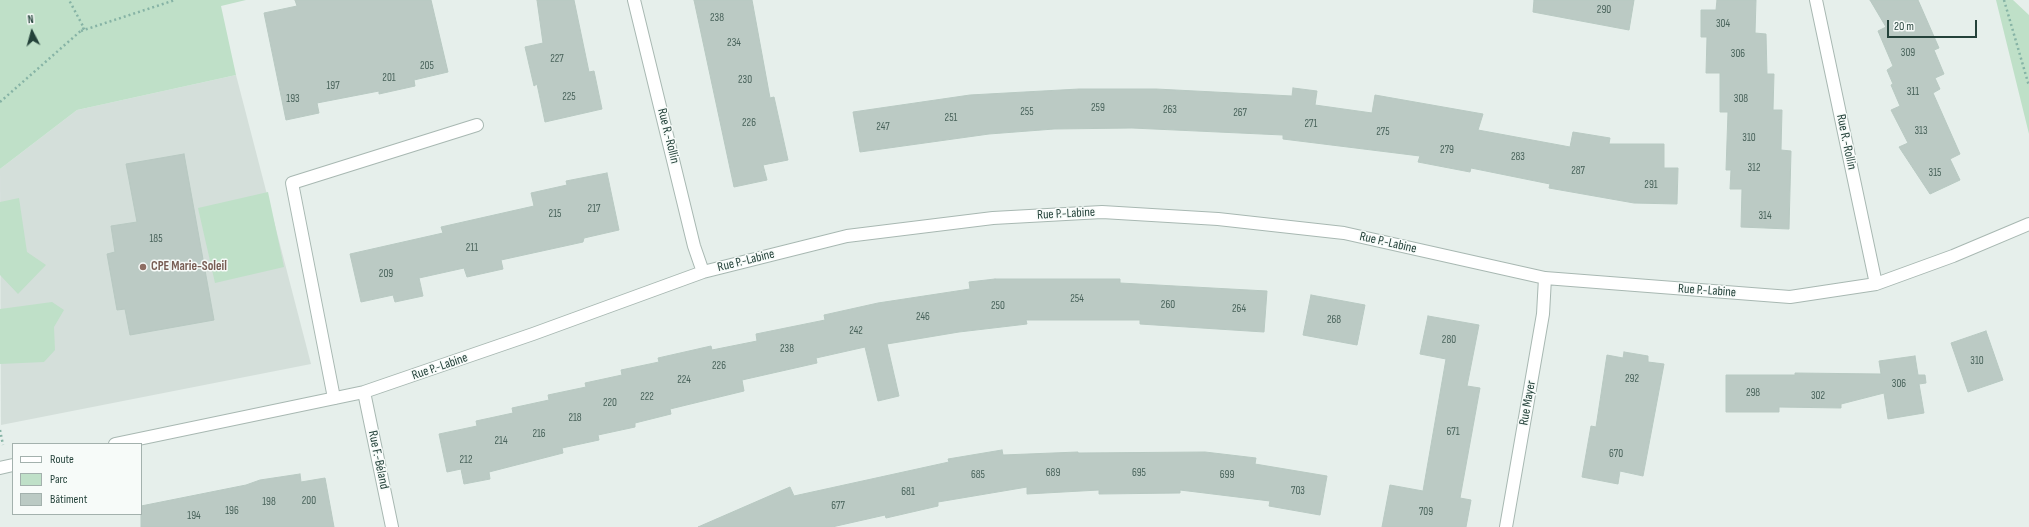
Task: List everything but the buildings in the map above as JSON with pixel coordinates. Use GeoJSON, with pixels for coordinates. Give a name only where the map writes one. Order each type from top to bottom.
{"type":"FeatureCollection","features":[{"type":"Feature","properties":{"kind":"street","name":"Rue R.-Rollin"},"geometry":{"type":"LineString","coordinates":[[634,0],[694,246],[703,272]]}},
{"type":"Feature","properties":{"kind":"street","name":"Rue R.-Rollin"},"geometry":{"type":"LineString","coordinates":[[1816,0],[1876,284]]}},
{"type":"Feature","properties":{"kind":"street"},"geometry":{"type":"LineString","coordinates":[[334,398],[292,183],[477,125]]}},
{"type":"Feature","properties":{"kind":"street","name":"Rue P.-Labine"},"geometry":{"type":"LineString","coordinates":[[120,443],[364,392],[496,347],[703,272],[847,236],[993,218],[1102,212],[1218,219],[1344,233],[1545,278],[1790,297],[1876,284],[1953,256],[2029,224]]}},
{"type":"Feature","properties":{"kind":"street","name":"Rue Mayer"},"geometry":{"type":"LineString","coordinates":[[1506,527],[1543,314],[1545,278]]}},
{"type":"Feature","properties":{"kind":"street","name":"Rue F.-Béland"},"geometry":{"type":"LineString","coordinates":[[364,392],[392,527]]}},
{"type":"Feature","properties":{"kind":"street"},"geometry":{"type":"LineString","coordinates":[[0,468],[12,465]]}},
{"type":"Feature","properties":{"kind":"path"},"geometry":{"type":"LineString","coordinates":[[0,102],[84,28],[69,0]]}},
{"type":"Feature","properties":{"kind":"path"},"geometry":{"type":"LineString","coordinates":[[79,32],[174,0]]}},
{"type":"Feature","properties":{"kind":"path"},"geometry":{"type":"LineString","coordinates":[[2004,0],[2029,86]]}},
{"type":"Feature","properties":{"kind":"shaded area","name":"CPE Marie-Soleil"},"geometry":{"type":"Polygon","coordinates":[[[236,75],[311,364],[1,425],[0,169],[77,110],[236,75]]]}},
{"type":"Feature","properties":{"kind":"green space"},"geometry":{"type":"Polygon","coordinates":[[[0,0],[246,0],[221,6],[236,75],[77,110],[0,169],[0,0]]]}},
{"type":"Feature","properties":{"kind":"green space"},"geometry":{"type":"Polygon","coordinates":[[[1996,0],[2013,0],[2029,15],[2029,134],[1996,0]]]}},
{"type":"Feature","properties":{"kind":"green space"},"geometry":{"type":"Polygon","coordinates":[[[268,192],[284,267],[215,283],[198,208],[268,192]]]}},
{"type":"Feature","properties":{"kind":"green space"},"geometry":{"type":"Polygon","coordinates":[[[19,198],[27,252],[46,265],[18,294],[0,275],[0,202],[19,198]]]}},
{"type":"Feature","properties":{"kind":"green space"},"geometry":{"type":"Polygon","coordinates":[[[52,302],[64,310],[54,327],[55,350],[44,362],[0,364],[0,309],[52,302]]]}},
{"type":"Feature","properties":{"kind":"place","name":"CPE Marie-Soleil"},"geometry":{"type":"Point","coordinates":[143,267]}}]}
